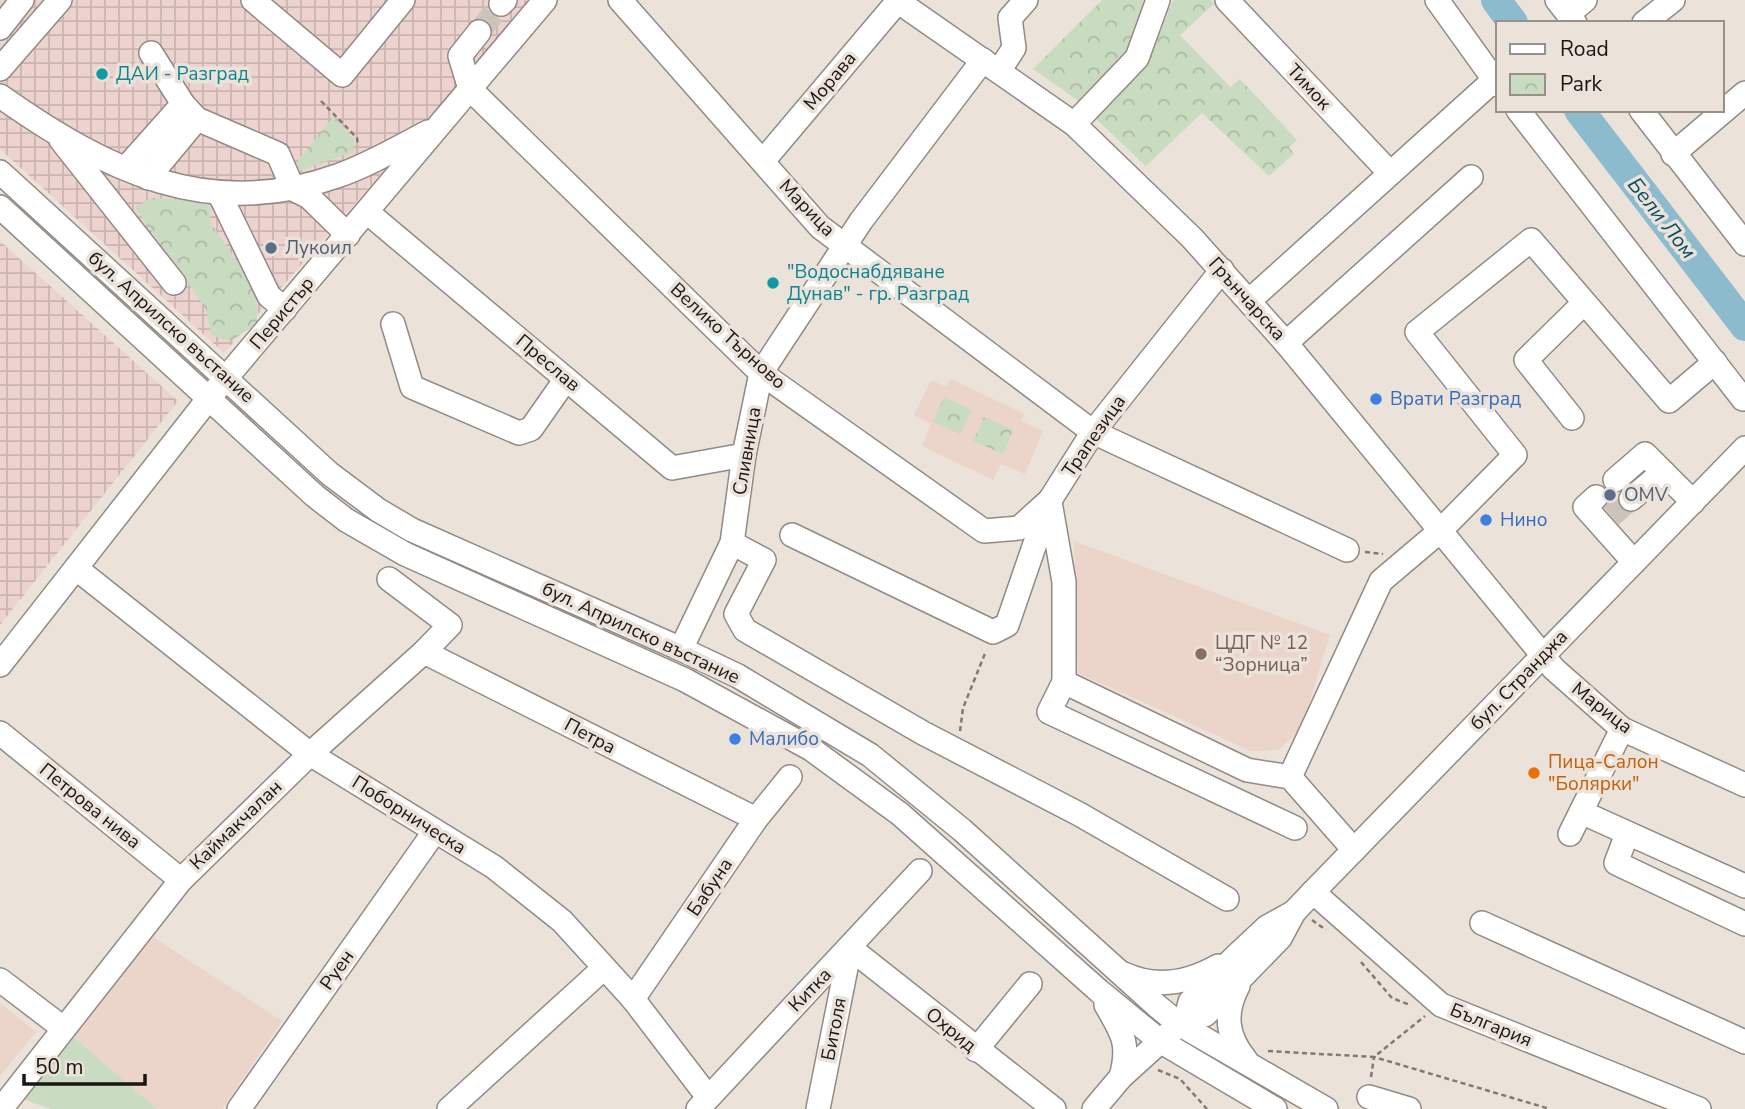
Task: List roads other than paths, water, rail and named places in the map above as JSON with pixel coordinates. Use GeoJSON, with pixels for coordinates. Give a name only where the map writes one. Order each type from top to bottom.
{"type":"FeatureCollection","features":[{"type":"Feature","properties":{"kind":"street"},"geometry":{"type":"LineString","coordinates":[[0,28],[23,0]]}},
{"type":"Feature","properties":{"kind":"street"},"geometry":{"type":"LineString","coordinates":[[0,69],[60,0]]}},
{"type":"Feature","properties":{"kind":"street"},"geometry":{"type":"LineString","coordinates":[[253,0],[342,75],[403,0]]}},
{"type":"Feature","properties":{"kind":"street","name":"Перистър"},"geometry":{"type":"LineString","coordinates":[[0,664],[209,398],[545,0]]}},
{"type":"Feature","properties":{"kind":"street","name":"Марица"},"geometry":{"type":"LineString","coordinates":[[620,0],[820,227],[1093,432],[1347,550]]}},
{"type":"Feature","properties":{"kind":"street"},"geometry":{"type":"LineString","coordinates":[[1074,124],[1138,58],[1158,0]]}},
{"type":"Feature","properties":{"kind":"street","name":"Тимок"},"geometry":{"type":"LineString","coordinates":[[1227,0],[1390,173]]}},
{"type":"Feature","properties":{"kind":"street"},"geometry":{"type":"LineString","coordinates":[[1250,300],[1390,173],[1496,82],[1437,0]]}},
{"type":"Feature","properties":{"kind":"street"},"geometry":{"type":"LineString","coordinates":[[1647,21],[1673,0]]}},
{"type":"Feature","properties":{"kind":"street","name":"Морава"},"geometry":{"type":"LineString","coordinates":[[763,161],[897,1]]}},
{"type":"Feature","properties":{"kind":"street","name":"Грънчарска"},"geometry":{"type":"LineString","coordinates":[[897,1],[1074,124],[1222,270],[1286,343],[1542,656]]}},
{"type":"Feature","properties":{"kind":"street","name":"Сливница"},"geometry":{"type":"LineString","coordinates":[[681,649],[732,543],[744,455],[761,373],[846,246],[991,65],[1014,48],[1010,18],[1018,3]]}},
{"type":"Feature","properties":{"kind":"street"},"geometry":{"type":"LineString","coordinates":[[470,89],[460,56],[480,32]]}},
{"type":"Feature","properties":{"kind":"street"},"geometry":{"type":"LineString","coordinates":[[151,53],[190,111],[278,154],[293,189],[309,197],[348,235]]}},
{"type":"Feature","properties":{"kind":"street","name":"Велико Търново"},"geometry":{"type":"LineString","coordinates":[[470,89],[761,373],[984,531],[1019,528],[1050,500]]}},
{"type":"Feature","properties":{"kind":"street"},"geometry":{"type":"LineString","coordinates":[[1724,111],[1745,93]]}},
{"type":"Feature","properties":{"kind":"street"},"geometry":{"type":"LineString","coordinates":[[0,96],[58,137],[148,178],[185,190],[231,195],[293,189],[338,176],[438,128]]}},
{"type":"Feature","properties":{"kind":"street"},"geometry":{"type":"LineString","coordinates":[[126,168],[190,111]]}},
{"type":"Feature","properties":{"kind":"street"},"geometry":{"type":"LineString","coordinates":[[148,178],[190,111]]}},
{"type":"Feature","properties":{"kind":"street"},"geometry":{"type":"LineString","coordinates":[[1520,112],[1743,399]]}},
{"type":"Feature","properties":{"kind":"street"},"geometry":{"type":"LineString","coordinates":[[1642,112],[1745,244]]}},
{"type":"Feature","properties":{"kind":"street"},"geometry":{"type":"LineString","coordinates":[[1673,154],[1723,112]]}},
{"type":"Feature","properties":{"kind":"street"},"geometry":{"type":"LineString","coordinates":[[58,137],[174,284]]}},
{"type":"Feature","properties":{"kind":"street","name":"бул. Априлско въстание"},"geometry":{"type":"LineString","coordinates":[[0,172],[330,474],[377,510],[412,530],[738,677],[870,755],[962,830],[1111,969],[1183,1021],[1256,1058],[1326,1109]]}},
{"type":"Feature","properties":{"kind":"street","name":"Преслав"},"geometry":{"type":"LineString","coordinates":[[338,176],[354,182],[372,206],[566,379],[673,468],[744,455]]}},
{"type":"Feature","properties":{"kind":"street"},"geometry":{"type":"LineString","coordinates":[[1286,343],[1471,177]]}},
{"type":"Feature","properties":{"kind":"street"},"geometry":{"type":"LineString","coordinates":[[231,195],[254,241]]}},
{"type":"Feature","properties":{"kind":"street"},"geometry":{"type":"LineString","coordinates":[[231,195],[269,296],[288,305]]}},
{"type":"Feature","properties":{"kind":"street","name":"бул. Априлско въстание"},"geometry":{"type":"LineString","coordinates":[[0,207],[315,496],[374,538],[685,680],[800,743],[851,775],[900,814],[1099,991],[1160,1041],[1276,1109]]}},
{"type":"Feature","properties":{"kind":"street"},"geometry":{"type":"LineString","coordinates":[[1290,776],[1381,581],[1440,531],[1515,455],[1417,332],[1531,240],[1669,401],[1715,362]]}},
{"type":"Feature","properties":{"kind":"street"},"geometry":{"type":"LineString","coordinates":[[267,268],[288,305]]}},
{"type":"Feature","properties":{"kind":"street","name":"Трапезица"},"geometry":{"type":"LineString","coordinates":[[792,535],[1000,628],[1050,500],[1093,432],[1222,270]]}},
{"type":"Feature","properties":{"kind":"street"},"geometry":{"type":"LineString","coordinates":[[1572,418],[1527,360],[1584,303]]}},
{"type":"Feature","properties":{"kind":"street"},"geometry":{"type":"LineString","coordinates":[[393,324],[412,387],[519,433],[531,429],[566,379]]}},
{"type":"Feature","properties":{"kind":"street","name":"бул. Странджа"},"geometry":{"type":"LineString","coordinates":[[1094,1109],[1121,1077],[1160,1041],[1183,1021],[1205,1015],[1241,979],[1280,938],[1294,912],[1312,892],[1745,448]]}},
{"type":"Feature","properties":{"kind":"street"},"geometry":{"type":"LineString","coordinates":[[1615,480],[1644,454],[1693,502]]}},
{"type":"Feature","properties":{"kind":"street"},"geometry":{"type":"LineString","coordinates":[[1631,499],[1664,472]]}},
{"type":"Feature","properties":{"kind":"street"},"geometry":{"type":"LineString","coordinates":[[1596,497],[1585,507],[1606,520],[1634,562]]}},
{"type":"Feature","properties":{"kind":"street"},"geometry":{"type":"LineString","coordinates":[[1050,500],[1064,582],[1064,682],[1049,712],[1295,828]]}},
{"type":"Feature","properties":{"kind":"street"},"geometry":{"type":"LineString","coordinates":[[732,543],[764,560],[736,614],[745,630],[957,751],[1079,814],[1227,899]]}},
{"type":"Feature","properties":{"kind":"street","name":"Поборническа"},"geometry":{"type":"LineString","coordinates":[[76,569],[310,754],[494,867],[562,921],[633,999],[703,1103]]}},
{"type":"Feature","properties":{"kind":"street","name":"Каймакчалан"},"geometry":{"type":"LineString","coordinates":[[7,1107],[63,1028],[181,880],[310,754],[424,652],[450,625],[389,579]]}},
{"type":"Feature","properties":{"kind":"street","name":"Петра"},"geometry":{"type":"LineString","coordinates":[[424,652],[756,820]]}},
{"type":"Feature","properties":{"kind":"street","name":"Марица"},"geometry":{"type":"LineString","coordinates":[[1542,656],[1622,729],[1745,785]]}},
{"type":"Feature","properties":{"kind":"street"},"geometry":{"type":"LineString","coordinates":[[1064,682],[1247,770],[1290,776],[1354,850]]}},
{"type":"Feature","properties":{"kind":"street"},"geometry":{"type":"LineString","coordinates":[[1570,834],[1622,729]]}},
{"type":"Feature","properties":{"kind":"street","name":"Петрова нива"},"geometry":{"type":"LineString","coordinates":[[0,733],[181,880]]}},
{"type":"Feature","properties":{"kind":"street","name":"Бабуна"},"geometry":{"type":"LineString","coordinates":[[633,999],[756,820],[790,777]]}},
{"type":"Feature","properties":{"kind":"street"},"geometry":{"type":"LineString","coordinates":[[1581,812],[1745,886]]}},
{"type":"Feature","properties":{"kind":"street","name":"Руен"},"geometry":{"type":"LineString","coordinates":[[239,1109],[435,831]]}},
{"type":"Feature","properties":{"kind":"street"},"geometry":{"type":"LineString","coordinates":[[1627,834],[1616,863],[1745,924]]}},
{"type":"Feature","properties":{"kind":"street","name":"Китка"},"geometry":{"type":"LineString","coordinates":[[703,1103],[920,871]]}},
{"type":"Feature","properties":{"kind":"street","name":"България"},"geometry":{"type":"LineString","coordinates":[[1312,892],[1441,1004],[1699,1109]]}},
{"type":"Feature","properties":{"kind":"street","name":"бул. Странджа"},"geometry":{"type":"LineString","coordinates":[[1183,1021],[1190,1002],[1236,956],[1267,927],[1294,912]]}},
{"type":"Feature","properties":{"kind":"street"},"geometry":{"type":"LineString","coordinates":[[1482,923],[1745,1042]]}},
{"type":"Feature","properties":{"kind":"street","name":"Охрид"},"geometry":{"type":"LineString","coordinates":[[850,948],[1054,1109]]}},
{"type":"Feature","properties":{"kind":"street","name":"Битоля"},"geometry":{"type":"LineString","coordinates":[[818,1109],[850,948]]}},
{"type":"Feature","properties":{"kind":"street"},"geometry":{"type":"LineString","coordinates":[[1111,969],[1141,980],[1169,983],[1207,973],[1236,956]]}},
{"type":"Feature","properties":{"kind":"street"},"geometry":{"type":"LineString","coordinates":[[449,1109],[604,968]]}},
{"type":"Feature","properties":{"kind":"street"},"geometry":{"type":"LineString","coordinates":[[1241,979],[1230,1002],[1228,1024],[1237,1049],[1256,1058]]}},
{"type":"Feature","properties":{"kind":"street"},"geometry":{"type":"LineString","coordinates":[[0,980],[63,1028]]}},
{"type":"Feature","properties":{"kind":"street"},"geometry":{"type":"LineString","coordinates":[[976,1050],[1030,984]]}},
{"type":"Feature","properties":{"kind":"street"},"geometry":{"type":"LineString","coordinates":[[1099,991],[1125,1040],[1126,1057],[1121,1077]]}},
{"type":"Feature","properties":{"kind":"street"},"geometry":{"type":"LineString","coordinates":[[1368,1097],[1409,1109]]}},
{"type":"Feature","properties":{"kind":"waterway","name":"Бели Лом"},"geometry":{"type":"LineString","coordinates":[[1496,0],[1512,21]]}},
{"type":"Feature","properties":{"kind":"waterway","name":"Бели Лом"},"geometry":{"type":"LineString","coordinates":[[1581,112],[1745,326]]}},
{"type":"Feature","properties":{"kind":"tunnel"},"geometry":{"type":"LineString","coordinates":[[479,32],[501,4]]}},
{"type":"Feature","properties":{"kind":"tunnel"},"geometry":{"type":"LineString","coordinates":[[1611,516],[1631,499]]}},
{"type":"Feature","properties":{"kind":"place","name":"ДАИ - Разград"},"geometry":{"type":"Point","coordinates":[102,74]}},
{"type":"Feature","properties":{"kind":"place","name":"Лукоил"},"geometry":{"type":"Point","coordinates":[271,248]}},
{"type":"Feature","properties":{"kind":"place","name":"\"Водоснабдяване Дунав\" - гр. Разград"},"geometry":{"type":"Point","coordinates":[773,283]}},
{"type":"Feature","properties":{"kind":"place","name":"Врати Разград"},"geometry":{"type":"Point","coordinates":[1376,399]}},
{"type":"Feature","properties":{"kind":"place","name":"OMV"},"geometry":{"type":"Point","coordinates":[1610,495]}},
{"type":"Feature","properties":{"kind":"place","name":"Нино"},"geometry":{"type":"Point","coordinates":[1486,520]}},
{"type":"Feature","properties":{"kind":"place","name":"ЦДГ № 12 “Зорница”"},"geometry":{"type":"Point","coordinates":[1201,654]}},
{"type":"Feature","properties":{"kind":"place","name":"Малибо"},"geometry":{"type":"Point","coordinates":[735,739]}},
{"type":"Feature","properties":{"kind":"place","name":"Пица-Салон \"Болярки\""},"geometry":{"type":"Point","coordinates":[1534,773]}}]}
